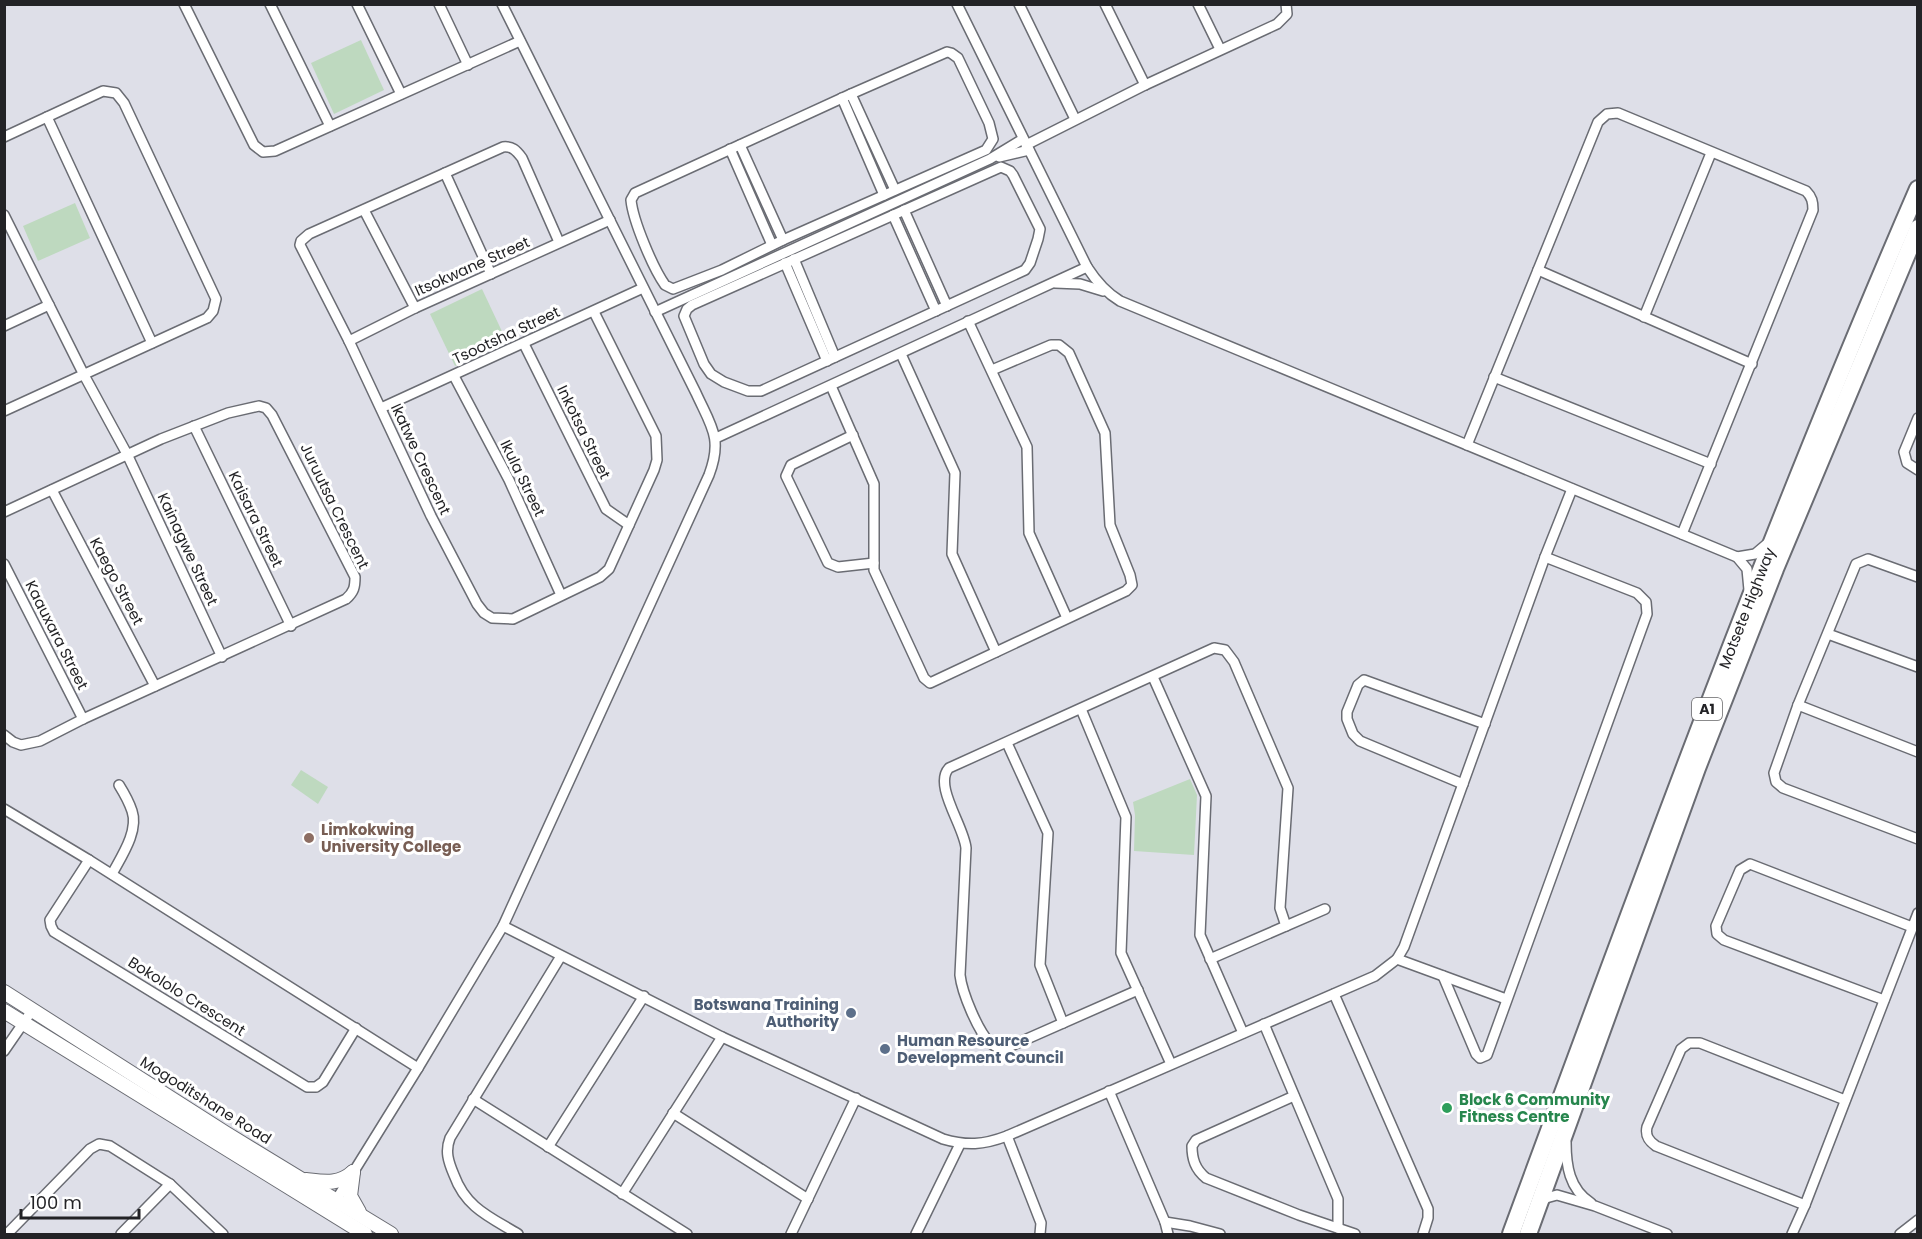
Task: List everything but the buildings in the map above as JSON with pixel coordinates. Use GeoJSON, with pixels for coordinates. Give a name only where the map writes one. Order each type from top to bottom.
{"type":"FeatureCollection","features":[{"type":"Feature","properties":{"kind":"highway","name":"Motsete Highway"},"geometry":{"type":"LineString","coordinates":[[1511,1234],[1748,602],[1917,189]]}},
{"type":"Feature","properties":{"kind":"highway","name":"Motsete Highway"},"geometry":{"type":"LineString","coordinates":[[1528,1234],[1697,768],[1775,569],[1917,228]]}},
{"type":"Feature","properties":{"kind":"main road","name":"Mogoditshane Road"},"geometry":{"type":"LineString","coordinates":[[4,992],[301,1179],[365,1234]]}},
{"type":"Feature","properties":{"kind":"main road","name":"Mogoditshane Road"},"geometry":{"type":"LineString","coordinates":[[4,1011],[333,1206],[361,1215],[391,1234]]}},
{"type":"Feature","properties":{"kind":"main road"},"geometry":{"type":"LineString","coordinates":[[301,1179],[334,1182],[345,1179],[353,1172]]}},
{"type":"Feature","properties":{"kind":"main road"},"geometry":{"type":"LineString","coordinates":[[353,1172],[350,1196],[361,1215]]}},
{"type":"Feature","properties":{"kind":"street"},"geometry":{"type":"LineString","coordinates":[[184,4],[258,150],[263,152],[275,151],[520,41]]}},
{"type":"Feature","properties":{"kind":"street"},"geometry":{"type":"LineString","coordinates":[[270,4],[330,126]]}},
{"type":"Feature","properties":{"kind":"street"},"geometry":{"type":"LineString","coordinates":[[357,4],[401,94]]}},
{"type":"Feature","properties":{"kind":"street"},"geometry":{"type":"LineString","coordinates":[[439,4],[468,65]]}},
{"type":"Feature","properties":{"kind":"street"},"geometry":{"type":"LineString","coordinates":[[333,1206],[503,926],[709,475],[714,458],[716,438],[502,4]]}},
{"type":"Feature","properties":{"kind":"street"},"geometry":{"type":"LineString","coordinates":[[957,4],[1087,267],[1094,279],[1108,293]]}},
{"type":"Feature","properties":{"kind":"street"},"geometry":{"type":"LineString","coordinates":[[1019,4],[1075,119]]}},
{"type":"Feature","properties":{"kind":"street"},"geometry":{"type":"LineString","coordinates":[[1105,4],[1144,85]]}},
{"type":"Feature","properties":{"kind":"street"},"geometry":{"type":"LineString","coordinates":[[1198,4],[1220,49]]}},
{"type":"Feature","properties":{"kind":"street"},"geometry":{"type":"LineString","coordinates":[[655,312],[789,261],[841,232],[904,210],[990,159],[1026,144],[1220,49],[1278,24],[1287,14],[1286,4]]}},
{"type":"Feature","properties":{"kind":"street"},"geometry":{"type":"LineString","coordinates":[[947,52],[956,55],[989,123],[993,139],[986,150],[783,240],[722,270],[678,287],[668,288],[662,282],[650,255],[631,200],[635,193],[842,98],[947,52]]}},
{"type":"Feature","properties":{"kind":"street"},"geometry":{"type":"LineString","coordinates":[[4,136],[103,91],[116,93],[124,103],[213,288],[216,305],[210,315],[4,411]]}},
{"type":"Feature","properties":{"kind":"street"},"geometry":{"type":"LineString","coordinates":[[851,94],[895,190]]}},
{"type":"Feature","properties":{"kind":"street"},"geometry":{"type":"LineString","coordinates":[[842,98],[884,195]]}},
{"type":"Feature","properties":{"kind":"street"},"geometry":{"type":"LineString","coordinates":[[1467,445],[1598,122],[1601,117],[1613,112],[1618,113],[1806,191],[1813,204],[1813,210],[1752,364],[1682,534]]}},
{"type":"Feature","properties":{"kind":"street"},"geometry":{"type":"LineString","coordinates":[[47,117],[152,343]]}},
{"type":"Feature","properties":{"kind":"street"},"geometry":{"type":"LineString","coordinates":[[740,145],[783,240]]}},
{"type":"Feature","properties":{"kind":"street","name":"Ikatwe Crescent"},"geometry":{"type":"LineString","coordinates":[[560,242],[522,158],[514,149],[503,147],[309,234],[300,245],[349,341],[431,516],[477,604],[484,613],[492,618],[513,619],[605,573],[654,470],[658,449],[656,436],[594,312]]}},
{"type":"Feature","properties":{"kind":"street"},"geometry":{"type":"LineString","coordinates":[[730,149],[772,245]]}},
{"type":"Feature","properties":{"kind":"street"},"geometry":{"type":"LineString","coordinates":[[1644,317],[1711,153]]}},
{"type":"Feature","properties":{"kind":"street"},"geometry":{"type":"LineString","coordinates":[[946,167],[953,182]]}},
{"type":"Feature","properties":{"kind":"street"},"geometry":{"type":"LineString","coordinates":[[996,168],[1006,168],[1014,175],[1040,234],[1030,263],[1025,270],[757,392],[724,382],[711,374],[704,364],[689,329],[685,312],[692,305],[728,284],[841,232],[953,182],[996,168]]}},
{"type":"Feature","properties":{"kind":"street"},"geometry":{"type":"LineString","coordinates":[[445,173],[492,274]]}},
{"type":"Feature","properties":{"kind":"street"},"geometry":{"type":"LineString","coordinates":[[364,210],[415,308]]}},
{"type":"Feature","properties":{"kind":"street"},"geometry":{"type":"LineString","coordinates":[[904,210],[947,306]]}},
{"type":"Feature","properties":{"kind":"street","name":"Kainagwe Street"},"geometry":{"type":"LineString","coordinates":[[4,215],[9,239],[49,305],[127,454],[222,657]]}},
{"type":"Feature","properties":{"kind":"street"},"geometry":{"type":"LineString","coordinates":[[893,215],[936,311]]}},
{"type":"Feature","properties":{"kind":"street"},"geometry":{"type":"LineString","coordinates":[[834,218],[841,232]]}},
{"type":"Feature","properties":{"kind":"street","name":"Itsokwane Street"},"geometry":{"type":"LineString","coordinates":[[349,341],[415,308],[610,220]]}},
{"type":"Feature","properties":{"kind":"street"},"geometry":{"type":"LineString","coordinates":[[789,261],[831,359]]}},
{"type":"Feature","properties":{"kind":"street"},"geometry":{"type":"LineString","coordinates":[[716,438],[1087,267]]}},
{"type":"Feature","properties":{"kind":"street"},"geometry":{"type":"LineString","coordinates":[[722,270],[728,284]]}},
{"type":"Feature","properties":{"kind":"street"},"geometry":{"type":"LineString","coordinates":[[1538,270],[1752,364]]}},
{"type":"Feature","properties":{"kind":"street"},"geometry":{"type":"LineString","coordinates":[[1051,283],[1080,284],[1108,293],[1130,305],[1737,557],[1747,569],[1748,602]]}},
{"type":"Feature","properties":{"kind":"street","name":"Tsootsha Street"},"geometry":{"type":"LineString","coordinates":[[381,408],[643,288]]}},
{"type":"Feature","properties":{"kind":"street"},"geometry":{"type":"LineString","coordinates":[[4,326],[49,305]]}},
{"type":"Feature","properties":{"kind":"street"},"geometry":{"type":"LineString","coordinates":[[968,321],[1027,447],[1030,539],[1067,618]]}},
{"type":"Feature","properties":{"kind":"street","name":"Inkotsa Street"},"geometry":{"type":"LineString","coordinates":[[524,344],[606,509],[628,525]]}},
{"type":"Feature","properties":{"kind":"street"},"geometry":{"type":"LineString","coordinates":[[831,386],[876,490],[874,563],[877,576],[927,683],[1126,591],[1132,585],[1110,525],[1105,433],[1070,353],[1059,345],[1043,347],[992,370]]}},
{"type":"Feature","properties":{"kind":"street"},"geometry":{"type":"LineString","coordinates":[[901,354],[955,473],[952,554],[996,652]]}},
{"type":"Feature","properties":{"kind":"street","name":"Ikula Street"},"geometry":{"type":"LineString","coordinates":[[454,376],[508,480],[561,595]]}},
{"type":"Feature","properties":{"kind":"street"},"geometry":{"type":"LineString","coordinates":[[1494,377],[1711,464]]}},
{"type":"Feature","properties":{"kind":"street","name":"Juruutsa Crescent"},"geometry":{"type":"LineString","coordinates":[[4,512],[127,454],[194,426],[228,412],[259,406],[266,408],[273,415],[355,577],[354,591],[346,599],[32,744],[21,745],[4,735]]}},
{"type":"Feature","properties":{"kind":"street"},"geometry":{"type":"LineString","coordinates":[[1917,418],[1904,452],[1907,464],[1917,470]]}},
{"type":"Feature","properties":{"kind":"street","name":"Kaisara Street"},"geometry":{"type":"LineString","coordinates":[[194,426],[291,626]]}},
{"type":"Feature","properties":{"kind":"street"},"geometry":{"type":"LineString","coordinates":[[853,435],[791,465],[786,476],[828,563],[838,567],[874,563]]}},
{"type":"Feature","properties":{"kind":"street"},"geometry":{"type":"LineString","coordinates":[[503,926],[722,1037],[943,1139],[960,1144],[983,1144],[1007,1136],[1375,976],[1397,959],[1404,947],[1545,557],[1572,489]]}},
{"type":"Feature","properties":{"kind":"street","name":"Kaego Street"},"geometry":{"type":"LineString","coordinates":[[52,490],[155,686]]}},
{"type":"Feature","properties":{"kind":"street"},"geometry":{"type":"LineString","coordinates":[[1737,557],[1755,554],[1776,534]]}},
{"type":"Feature","properties":{"kind":"street"},"geometry":{"type":"LineString","coordinates":[[1443,976],[1476,1054],[1480,1058],[1487,1055],[1648,608],[1643,597],[1637,593],[1545,557]]}},
{"type":"Feature","properties":{"kind":"street"},"geometry":{"type":"LineString","coordinates":[[1917,577],[1875,560],[1862,560],[1856,564],[1798,705],[1774,773],[1779,785],[1917,839]]}},
{"type":"Feature","properties":{"kind":"street","name":"Kaauxara Street"},"geometry":{"type":"LineString","coordinates":[[4,564],[83,719]]}},
{"type":"Feature","properties":{"kind":"street"},"geometry":{"type":"LineString","coordinates":[[1828,634],[1917,667]]}},
{"type":"Feature","properties":{"kind":"street"},"geometry":{"type":"LineString","coordinates":[[1138,990],[1004,1048],[995,1047],[984,1036],[961,984],[966,843],[944,788],[944,776],[949,768],[1214,648],[1225,650],[1234,662],[1288,788],[1280,908],[1286,926]]}},
{"type":"Feature","properties":{"kind":"street"},"geometry":{"type":"LineString","coordinates":[[1153,676],[1206,796],[1199,930],[1201,940],[1243,1034]]}},
{"type":"Feature","properties":{"kind":"street"},"geometry":{"type":"LineString","coordinates":[[1463,784],[1360,741],[1349,726],[1347,712],[1358,685],[1364,680],[1485,724]]}},
{"type":"Feature","properties":{"kind":"street"},"geometry":{"type":"LineString","coordinates":[[1798,705],[1917,752]]}},
{"type":"Feature","properties":{"kind":"street"},"geometry":{"type":"LineString","coordinates":[[1081,709],[1125,814],[1121,953],[1171,1064]]}},
{"type":"Feature","properties":{"kind":"street"},"geometry":{"type":"LineString","coordinates":[[1007,743],[1048,833],[1040,965],[1063,1023]]}},
{"type":"Feature","properties":{"kind":"street"},"geometry":{"type":"LineString","coordinates":[[112,874],[125,850],[133,827],[133,813],[119,785]]}},
{"type":"Feature","properties":{"kind":"street"},"geometry":{"type":"LineString","coordinates":[[4,809],[112,874],[418,1068]]}},
{"type":"Feature","properties":{"kind":"street","name":"Bokololo Crescent"},"geometry":{"type":"LineString","coordinates":[[89,860],[50,920],[54,932],[307,1087],[316,1087],[323,1082],[356,1028]]}},
{"type":"Feature","properties":{"kind":"street"},"geometry":{"type":"LineString","coordinates":[[1884,1000],[1724,940],[1717,934],[1716,926],[1740,870],[1750,864],[1912,927]]}},
{"type":"Feature","properties":{"kind":"street"},"geometry":{"type":"LineString","coordinates":[[1210,959],[1325,909]]}},
{"type":"Feature","properties":{"kind":"street"},"geometry":{"type":"LineString","coordinates":[[1792,1234],[1917,913]]}},
{"type":"Feature","properties":{"kind":"street"},"geometry":{"type":"LineString","coordinates":[[518,1234],[473,1206],[459,1190],[447,1155],[450,1138],[561,956]]}},
{"type":"Feature","properties":{"kind":"street"},"geometry":{"type":"LineString","coordinates":[[1397,959],[1506,999]]}},
{"type":"Feature","properties":{"kind":"street"},"geometry":{"type":"LineString","coordinates":[[1334,993],[1428,1209],[1423,1234]]}},
{"type":"Feature","properties":{"kind":"street"},"geometry":{"type":"LineString","coordinates":[[548,1147],[644,996]]}},
{"type":"Feature","properties":{"kind":"street"},"geometry":{"type":"LineString","coordinates":[[4,1052],[33,1010]]}},
{"type":"Feature","properties":{"kind":"street"},"geometry":{"type":"LineString","coordinates":[[1264,1024],[1338,1199],[1338,1228]]}},
{"type":"Feature","properties":{"kind":"street"},"geometry":{"type":"LineString","coordinates":[[622,1194],[722,1037]]}},
{"type":"Feature","properties":{"kind":"street"},"geometry":{"type":"LineString","coordinates":[[1805,1205],[1656,1146],[1648,1138],[1647,1127],[1681,1049],[1689,1042],[1700,1043],[1845,1100]]}},
{"type":"Feature","properties":{"kind":"street"},"geometry":{"type":"LineString","coordinates":[[1109,1091],[1165,1222],[1168,1234]]}},
{"type":"Feature","properties":{"kind":"street"},"geometry":{"type":"LineString","coordinates":[[1294,1096],[1196,1140],[1192,1146],[1194,1163],[1199,1173],[1206,1178],[1299,1215],[1355,1234]]}},
{"type":"Feature","properties":{"kind":"street"},"geometry":{"type":"LineString","coordinates":[[790,1234],[856,1098]]}},
{"type":"Feature","properties":{"kind":"street"},"geometry":{"type":"LineString","coordinates":[[473,1099],[687,1234]]}},
{"type":"Feature","properties":{"kind":"street"},"geometry":{"type":"LineString","coordinates":[[673,1113],[808,1199]]}},
{"type":"Feature","properties":{"kind":"street"},"geometry":{"type":"LineString","coordinates":[[1565,1135],[1567,1168],[1572,1180],[1584,1199],[1596,1206]]}},
{"type":"Feature","properties":{"kind":"street"},"geometry":{"type":"LineString","coordinates":[[1007,1136],[1041,1223],[1041,1234]]}},
{"type":"Feature","properties":{"kind":"street"},"geometry":{"type":"LineString","coordinates":[[916,1234],[960,1144]]}},
{"type":"Feature","properties":{"kind":"street"},"geometry":{"type":"LineString","coordinates":[[7,1234],[95,1145],[110,1146],[170,1184],[223,1234]]}},
{"type":"Feature","properties":{"kind":"street"},"geometry":{"type":"LineString","coordinates":[[121,1234],[170,1184]]}},
{"type":"Feature","properties":{"kind":"street"},"geometry":{"type":"LineString","coordinates":[[1538,1205],[1546,1198],[1557,1195],[1596,1206],[1667,1234]]}},
{"type":"Feature","properties":{"kind":"street"},"geometry":{"type":"LineString","coordinates":[[1900,1234],[1917,1220]]}},
{"type":"Feature","properties":{"kind":"street"},"geometry":{"type":"LineString","coordinates":[[1165,1222],[1220,1234]]}},
{"type":"Feature","properties":{"kind":"green space"},"geometry":{"type":"Polygon","coordinates":[[[361,40],[384,90],[334,114],[311,63],[361,40]]]}},
{"type":"Feature","properties":{"kind":"green space"},"geometry":{"type":"Polygon","coordinates":[[[75,203],[90,238],[38,261],[23,226],[75,203]]]}},
{"type":"Feature","properties":{"kind":"green space"},"geometry":{"type":"Polygon","coordinates":[[[482,289],[507,342],[455,366],[430,314],[482,289]]]}},
{"type":"Feature","properties":{"kind":"green space"},"geometry":{"type":"Polygon","coordinates":[[[301,770],[328,787],[318,804],[291,785],[301,770]]]}},
{"type":"Feature","properties":{"kind":"green space"},"geometry":{"type":"Polygon","coordinates":[[[1190,779],[1197,795],[1194,855],[1134,851],[1133,802],[1190,779]]]}},
{"type":"Feature","properties":{"kind":"place","name":"Limkokwing University College"},"geometry":{"type":"Point","coordinates":[309,838]}},
{"type":"Feature","properties":{"kind":"place","name":"Botswana Training Authority"},"geometry":{"type":"Point","coordinates":[851,1013]}},
{"type":"Feature","properties":{"kind":"place","name":"Human Resource Development Council"},"geometry":{"type":"Point","coordinates":[885,1049]}},
{"type":"Feature","properties":{"kind":"place","name":"Block 6 Community Fitness Centre"},"geometry":{"type":"Point","coordinates":[1447,1108]}}]}
